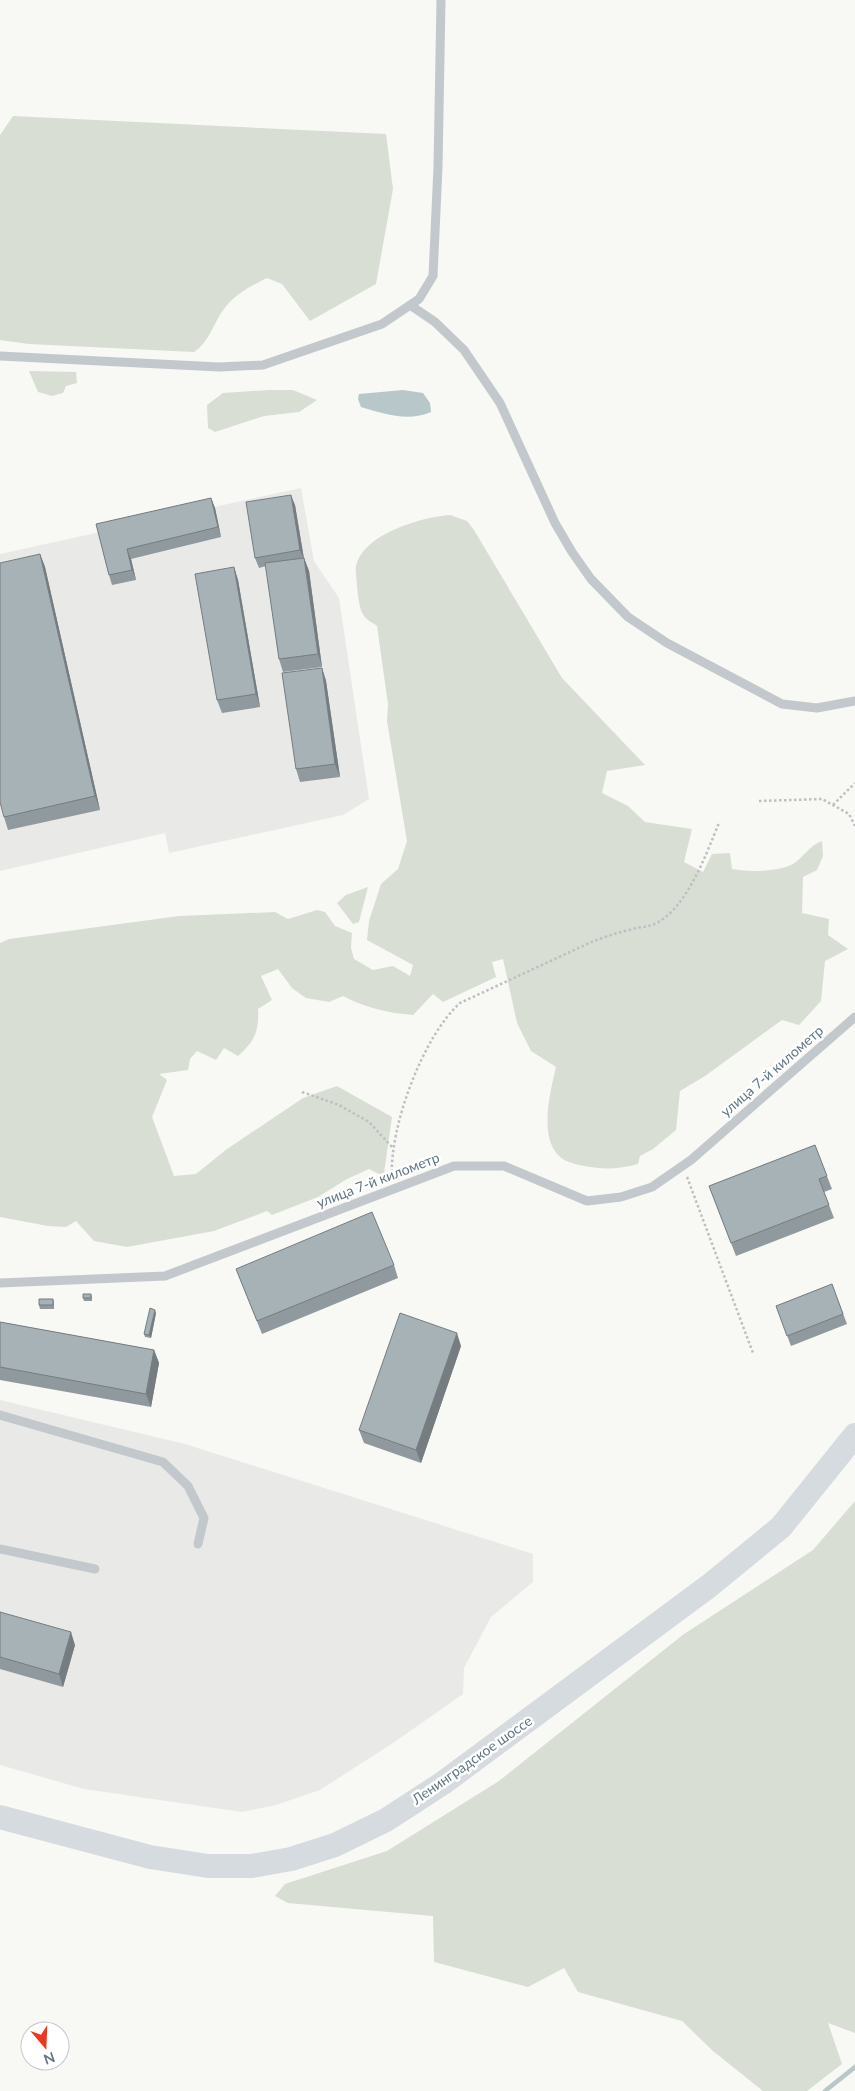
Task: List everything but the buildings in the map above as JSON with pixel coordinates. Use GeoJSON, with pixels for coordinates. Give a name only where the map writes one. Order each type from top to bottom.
{"type":"FeatureCollection","features":[{"type":"Feature","properties":{"kind":"main road","name":"Ленинградское шоссе"},"geometry":{"type":"LineString","coordinates":[[0,1817],[150,1857],[208,1866],[252,1866],[281,1861],[335,1845],[386,1820],[443,1783],[709,1586],[781,1527],[855,1435]]}},
{"type":"Feature","properties":{"kind":"lane"},"geometry":{"type":"LineString","coordinates":[[0,356],[219,367],[263,364],[382,324],[419,299],[433,276],[438,167],[441,0]]}},
{"type":"Feature","properties":{"kind":"lane"},"geometry":{"type":"LineString","coordinates":[[410,305],[435,322],[464,350],[500,403],[555,523],[572,552],[591,579],[628,617],[667,643],[782,704],[817,708],[855,700]]}},
{"type":"Feature","properties":{"kind":"lane","name":"улица 7-й километр"},"geometry":{"type":"LineString","coordinates":[[0,1283],[165,1276],[454,1166],[504,1166],[586,1202],[621,1197],[652,1187],[683,1166],[855,1016]]}},
{"type":"Feature","properties":{"kind":"lane"},"geometry":{"type":"LineString","coordinates":[[0,1415],[164,1462],[188,1486],[204,1518],[198,1544]]}},
{"type":"Feature","properties":{"kind":"lane"},"geometry":{"type":"LineString","coordinates":[[0,1548],[95,1569]]}},
{"type":"Feature","properties":{"kind":"path"},"geometry":{"type":"LineString","coordinates":[[833,804],[855,783]]}},
{"type":"Feature","properties":{"kind":"path"},"geometry":{"type":"LineString","coordinates":[[759,801],[822,799],[849,814],[855,826]]}},
{"type":"Feature","properties":{"kind":"path"},"geometry":{"type":"LineString","coordinates":[[393,1189],[391,1163],[393,1148],[406,1098],[429,1046],[452,1010],[460,1003],[605,936],[652,924],[665,917],[676,906],[694,879],[718,823]]}},
{"type":"Feature","properties":{"kind":"path"},"geometry":{"type":"LineString","coordinates":[[302,1092],[339,1105],[369,1122],[393,1148]]}},
{"type":"Feature","properties":{"kind":"path"},"geometry":{"type":"LineString","coordinates":[[683,1166],[753,1353]]}},
{"type":"Feature","properties":{"kind":"shaded area"},"geometry":{"type":"Polygon","coordinates":[[[13,116],[386,134],[393,189],[376,284],[310,321],[282,284],[267,278],[241,292],[228,304],[205,342],[194,352],[29,344],[0,340],[0,135],[13,116]]]}},
{"type":"Feature","properties":{"kind":"shaded area"},"geometry":{"type":"Polygon","coordinates":[[[29,371],[76,372],[77,383],[66,386],[63,393],[52,396],[38,392],[29,371]]]}},
{"type":"Feature","properties":{"kind":"shaded area"},"geometry":{"type":"Polygon","coordinates":[[[293,390],[317,400],[299,412],[264,416],[215,432],[208,428],[207,405],[223,393],[293,390]]]}},
{"type":"Feature","properties":{"kind":"shaded area"},"geometry":{"type":"Polygon","coordinates":[[[403,390],[423,393],[430,403],[431,412],[414,416],[396,416],[361,407],[358,399],[359,394],[403,390]]]}},
{"type":"Feature","properties":{"kind":"shaded area"},"geometry":{"type":"Polygon","coordinates":[[[301,488],[314,561],[339,598],[369,799],[343,815],[169,853],[165,833],[0,871],[0,554],[301,488]]]}},
{"type":"Feature","properties":{"kind":"shaded area"},"geometry":{"type":"Polygon","coordinates":[[[450,515],[467,521],[474,530],[562,678],[645,765],[607,771],[602,793],[628,806],[645,822],[692,829],[684,862],[703,872],[712,854],[730,853],[732,869],[762,871],[778,869],[791,865],[813,846],[822,841],[823,856],[817,870],[803,877],[802,913],[829,919],[828,935],[848,949],[825,961],[821,1001],[799,1025],[782,1020],[705,1076],[680,1091],[676,1130],[653,1149],[640,1156],[638,1164],[618,1168],[598,1168],[569,1162],[558,1155],[552,1145],[548,1133],[548,1119],[556,1067],[531,1051],[517,1023],[503,959],[492,962],[496,977],[443,1002],[433,994],[413,1015],[377,1009],[343,996],[329,1002],[306,998],[292,988],[278,969],[261,976],[272,1000],[258,1009],[258,1024],[255,1036],[238,1056],[224,1048],[216,1060],[197,1051],[190,1059],[188,1070],[159,1074],[167,1080],[152,1117],[174,1176],[196,1174],[227,1149],[303,1098],[337,1086],[392,1117],[384,1173],[379,1174],[369,1169],[347,1179],[318,1197],[272,1215],[267,1211],[214,1231],[127,1247],[94,1241],[76,1221],[66,1227],[48,1226],[0,1217],[0,943],[9,939],[179,916],[275,912],[288,919],[317,910],[325,912],[335,926],[352,933],[351,948],[354,959],[373,970],[393,966],[410,976],[413,965],[367,940],[369,921],[381,884],[398,869],[407,841],[387,721],[388,704],[377,626],[362,613],[359,602],[356,567],[361,555],[369,545],[395,529],[424,519],[450,515]]]}},
{"type":"Feature","properties":{"kind":"shaded area"},"geometry":{"type":"Polygon","coordinates":[[[368,887],[359,922],[353,924],[337,903],[346,895],[368,887]]]}},
{"type":"Feature","properties":{"kind":"shaded area"},"geometry":{"type":"Polygon","coordinates":[[[0,1400],[185,1444],[533,1554],[533,1582],[491,1617],[464,1668],[463,1694],[393,1743],[320,1790],[276,1805],[242,1812],[84,1789],[0,1765],[0,1400]]]}},
{"type":"Feature","properties":{"kind":"shaded area"},"geometry":{"type":"Polygon","coordinates":[[[855,1501],[855,2033],[828,2023],[842,2064],[807,2091],[763,2091],[713,2051],[682,2021],[578,1992],[564,1968],[528,1987],[434,1962],[433,1916],[288,1903],[275,1896],[285,1884],[387,1851],[499,1781],[684,1634],[813,1550],[855,1501]]]}},
{"type":"Feature","properties":{"kind":"waterway"},"geometry":{"type":"LineString","coordinates":[[825,2091],[855,2067]]}}]}
